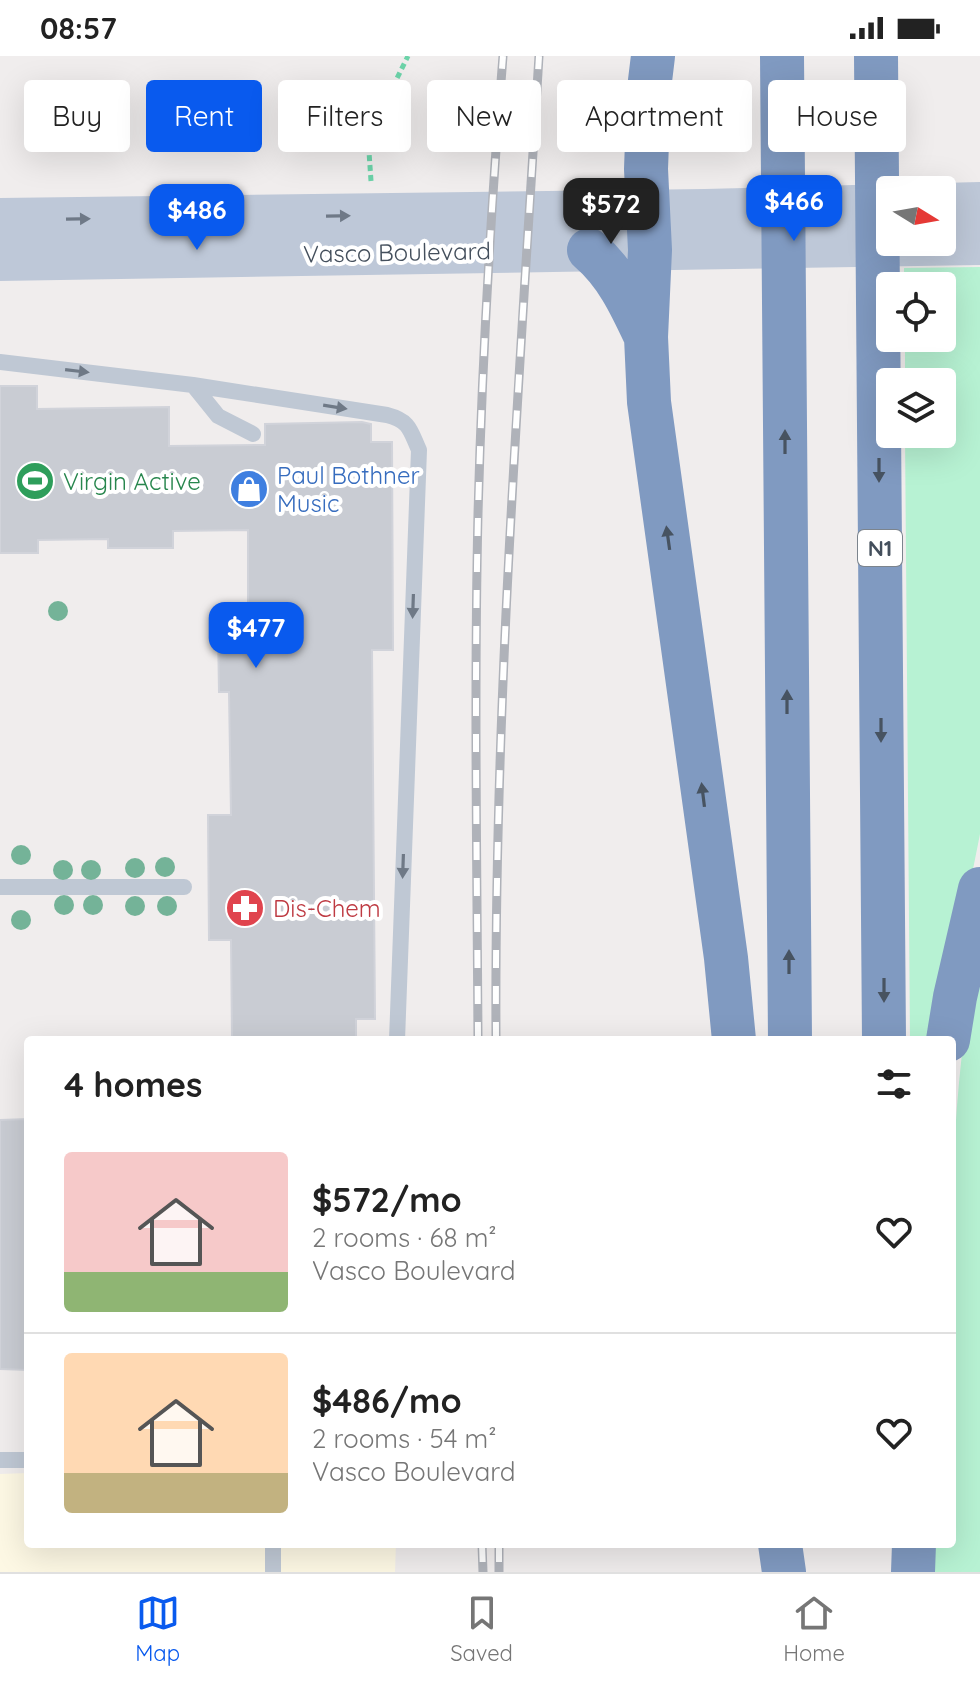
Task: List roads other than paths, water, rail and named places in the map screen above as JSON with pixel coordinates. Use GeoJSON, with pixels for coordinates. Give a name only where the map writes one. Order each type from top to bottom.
{"type":"FeatureCollection","features":[{"type":"Feature","properties":{"kind":"highway"},"geometry":{"type":"LineString","coordinates":[[653,56],[646,159],[649,402],[726,958],[734,1036]]}},
{"type":"Feature","properties":{"kind":"highway"},"geometry":{"type":"LineString","coordinates":[[782,56],[790,1036]]}},
{"type":"Feature","properties":{"kind":"highway","name":"N1"},"geometry":{"type":"LineString","coordinates":[[876,56],[884,1036]]}},
{"type":"Feature","properties":{"kind":"highway"},"geometry":{"type":"LineString","coordinates":[[578,238],[618,282],[646,337]]}},
{"type":"Feature","properties":{"kind":"highway"},"geometry":{"type":"LineString","coordinates":[[949,1036],[980,889]]}},
{"type":"Feature","properties":{"kind":"highway"},"geometry":{"type":"LineString","coordinates":[[781,1548],[784,1572]]}},
{"type":"Feature","properties":{"kind":"highway"},"geometry":{"type":"LineString","coordinates":[[794,1548],[794,1572]]}},
{"type":"Feature","properties":{"kind":"highway"},"geometry":{"type":"LineString","coordinates":[[888,1548],[889,1572]]}},
{"type":"Feature","properties":{"kind":"highway"},"geometry":{"type":"LineString","coordinates":[[913,1572],[914,1548]]}},
{"type":"Feature","properties":{"kind":"main road"},"geometry":{"type":"LineString","coordinates":[[705,230],[876,208]]}},
{"type":"Feature","properties":{"kind":"main road","name":"Vasco Boulevard"},"geometry":{"type":"LineString","coordinates":[[0,220],[384,216],[578,238],[649,230],[705,230]]}},
{"type":"Feature","properties":{"kind":"main road","name":"Vasco Boulevard"},"geometry":{"type":"LineString","coordinates":[[0,259],[384,216]]}},
{"type":"Feature","properties":{"kind":"main road"},"geometry":{"type":"LineString","coordinates":[[705,230],[961,220]]}},
{"type":"Feature","properties":{"kind":"lane"},"geometry":{"type":"LineString","coordinates":[[0,362],[193,385],[402,419],[409,427],[419,450],[397,1036]]}},
{"type":"Feature","properties":{"kind":"lane"},"geometry":{"type":"LineString","coordinates":[[193,385],[218,416],[253,434]]}},
{"type":"Feature","properties":{"kind":"lane"},"geometry":{"type":"LineString","coordinates":[[0,887],[184,887]]}},
{"type":"Feature","properties":{"kind":"lane"},"geometry":{"type":"LineString","coordinates":[[0,1460],[24,1460]]}},
{"type":"Feature","properties":{"kind":"lane"},"geometry":{"type":"LineString","coordinates":[[273,1548],[273,1572]]}},
{"type":"Feature","properties":{"kind":"railway"},"geometry":{"type":"LineString","coordinates":[[478,1036],[478,514],[488,285],[503,56]]}},
{"type":"Feature","properties":{"kind":"railway"},"geometry":{"type":"LineString","coordinates":[[496,1036],[503,671],[539,56]]}},
{"type":"Feature","properties":{"kind":"railway"},"geometry":{"type":"LineString","coordinates":[[482,1548],[483,1572]]}},
{"type":"Feature","properties":{"kind":"railway"},"geometry":{"type":"LineString","coordinates":[[499,1548],[499,1572]]}},
{"type":"Feature","properties":{"kind":"place","name":"Virgin Active"},"geometry":{"type":"Point","coordinates":[35,481]}},
{"type":"Feature","properties":{"kind":"place","name":"Paul Bothner Music"},"geometry":{"type":"Point","coordinates":[249,489]}},
{"type":"Feature","properties":{"kind":"place","name":"Dis-Chem"},"geometry":{"type":"Point","coordinates":[245,908]}}]}
